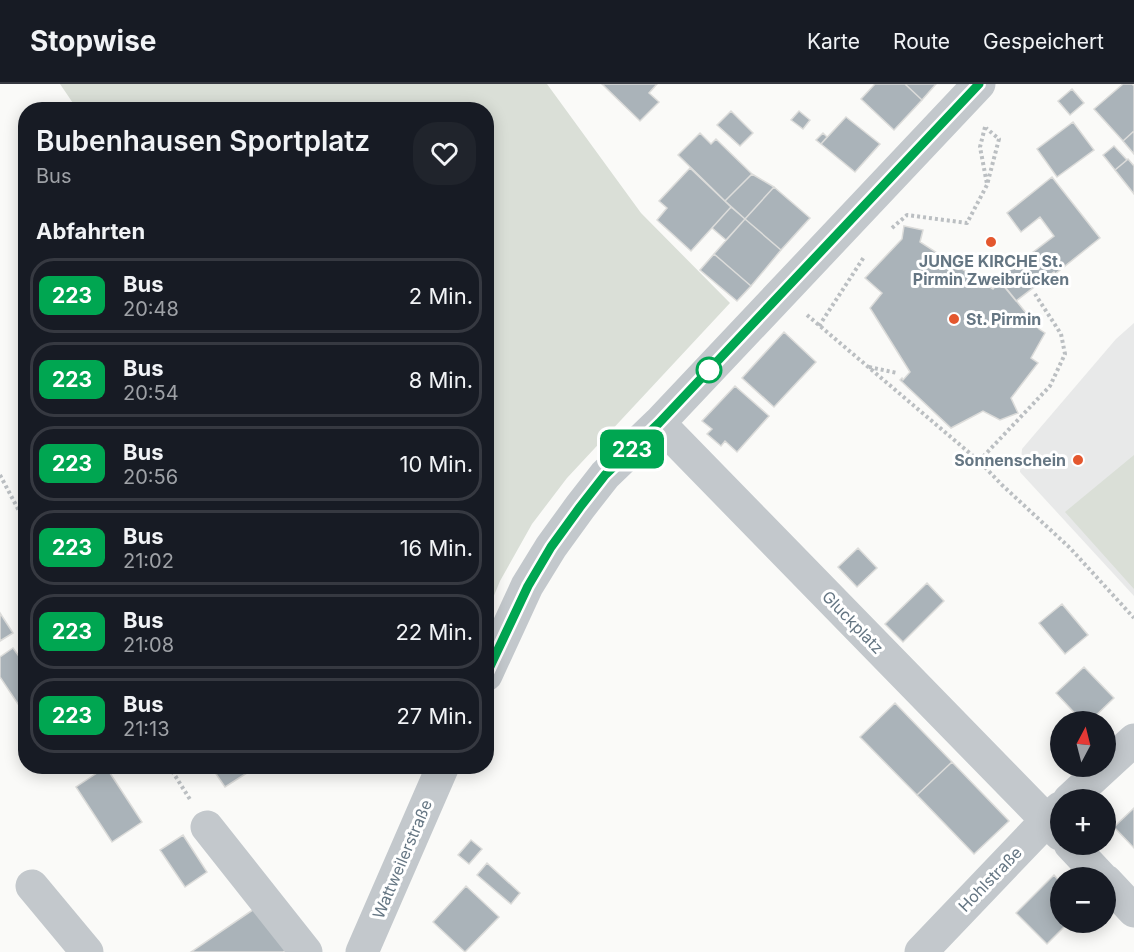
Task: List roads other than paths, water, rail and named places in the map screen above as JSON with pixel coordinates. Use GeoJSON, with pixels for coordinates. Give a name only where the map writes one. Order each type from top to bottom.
{"type":"FeatureCollection","features":[{"type":"Feature","properties":{"kind":"street"},"geometry":{"type":"LineString","coordinates":[[494,658],[528,586],[551,547],[605,475],[659,423],[979,84]]}},
{"type":"Feature","properties":{"kind":"street","name":"Gluckplatz"},"geometry":{"type":"LineString","coordinates":[[659,423],[1050,806]]}},
{"type":"Feature","properties":{"kind":"street","name":"Hohlstraße"},"geometry":{"type":"LineString","coordinates":[[1085,789],[1134,740]]}},
{"type":"Feature","properties":{"kind":"street","name":"Wattweilerstraße"},"geometry":{"type":"LineString","coordinates":[[362,952],[440,774]]}},
{"type":"Feature","properties":{"kind":"street","name":"Hohlstraße"},"geometry":{"type":"LineString","coordinates":[[921,952],[1050,824]]}},
{"type":"Feature","properties":{"kind":"street"},"geometry":{"type":"LineString","coordinates":[[207,827],[306,952]]}},
{"type":"Feature","properties":{"kind":"street"},"geometry":{"type":"LineString","coordinates":[[1080,855],[1092,867]]}},
{"type":"Feature","properties":{"kind":"street"},"geometry":{"type":"LineString","coordinates":[[32,886],[87,952]]}},
{"type":"Feature","properties":{"kind":"street"},"geometry":{"type":"LineString","coordinates":[[1116,892],[1134,911]]}},
{"type":"Feature","properties":{"kind":"place","name":"JUNGE KIRCHE St. Pirmin Zweibrücken"},"geometry":{"type":"Point","coordinates":[991,242]}},
{"type":"Feature","properties":{"kind":"place","name":"St. Pirmin"},"geometry":{"type":"Point","coordinates":[954,319]}},
{"type":"Feature","properties":{"kind":"place","name":"Sonnenschein"},"geometry":{"type":"Point","coordinates":[1078,460]}}]}
